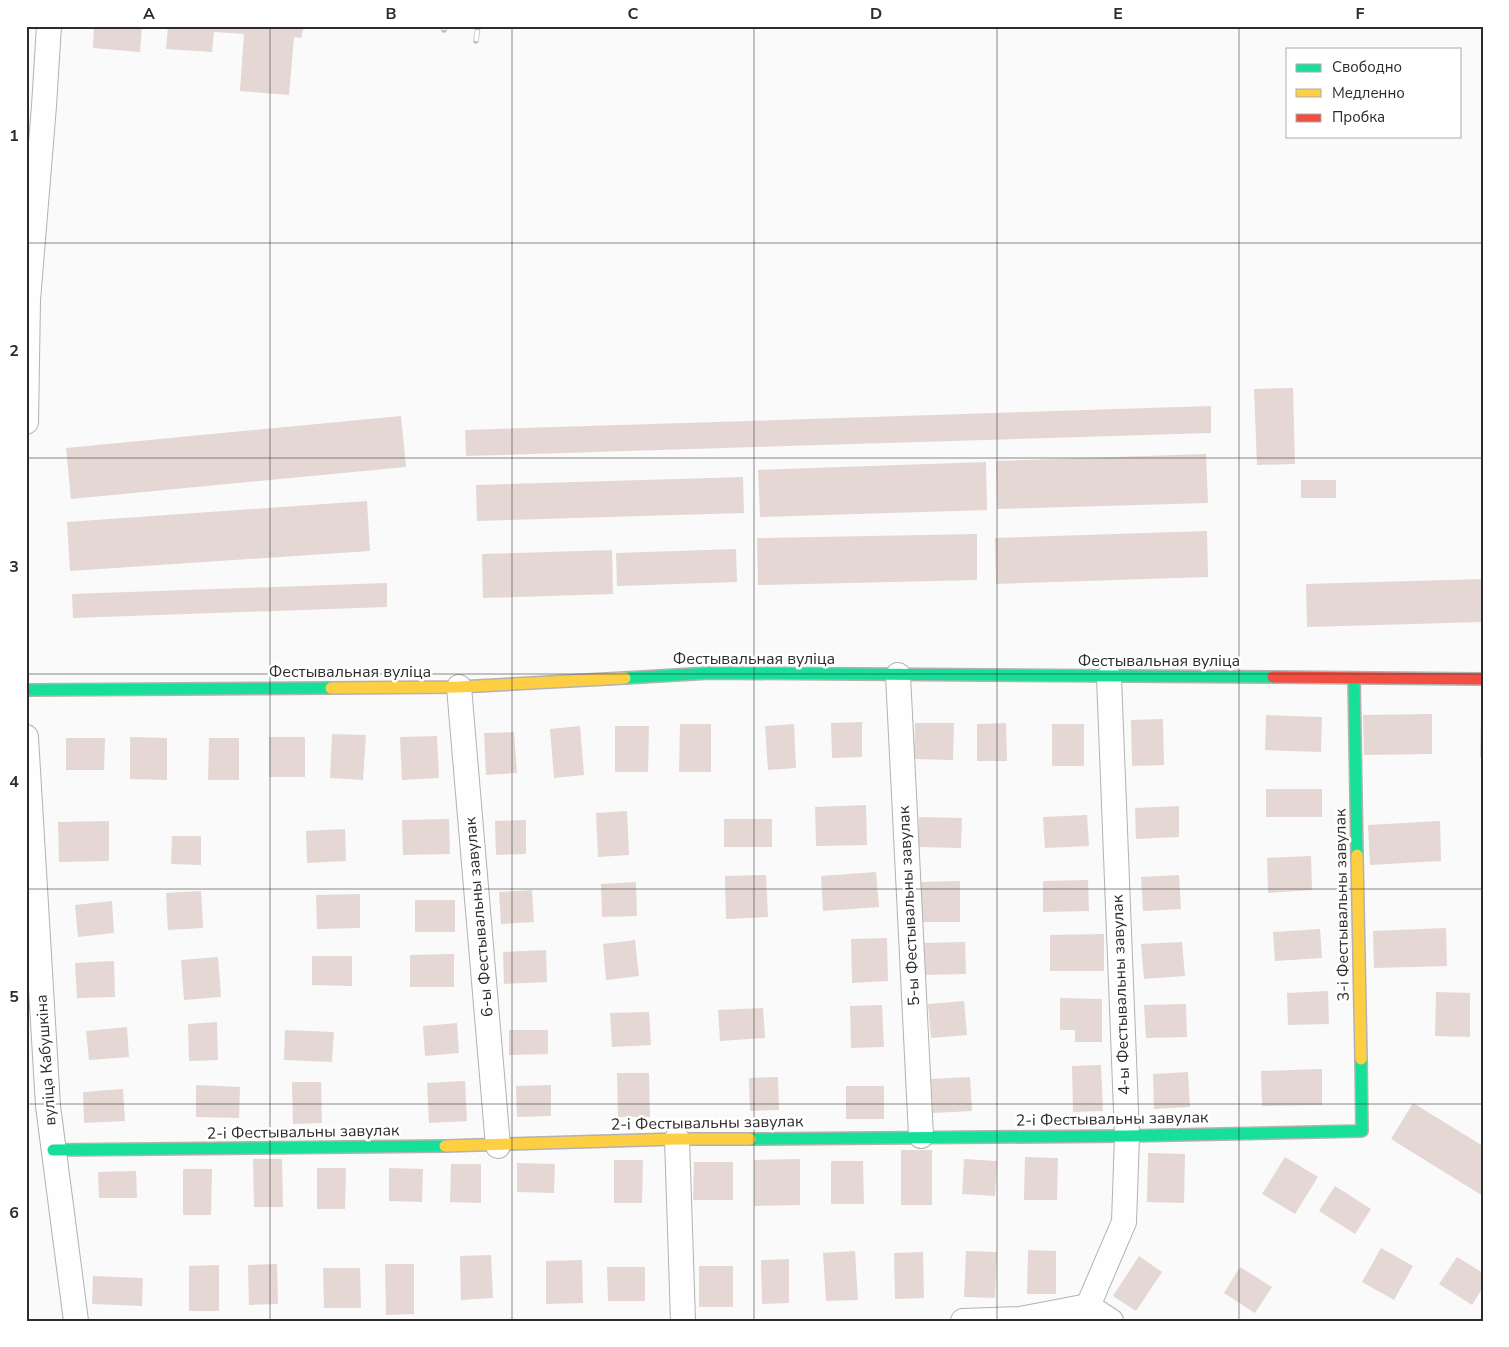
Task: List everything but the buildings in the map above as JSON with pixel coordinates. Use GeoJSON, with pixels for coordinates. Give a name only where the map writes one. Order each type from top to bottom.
{"type":"FeatureCollection","features":[{"type":"Feature","properties":{"kind":"street"},"geometry":{"type":"LineString","coordinates":[[26,422],[28,300],[44,115],[49,26]]}},
{"type":"Feature","properties":{"kind":"street","name":"Фестывальная вуліца"},"geometry":{"type":"LineString","coordinates":[[26,690],[459,687],[710,673],[1483,679]]}},
{"type":"Feature","properties":{"kind":"street","name":"5-ы Фестывальны завулак"},"geometry":{"type":"LineString","coordinates":[[898,675],[921,1136]]}},
{"type":"Feature","properties":{"kind":"street","name":"4-ы Фестывальны завулак"},"geometry":{"type":"LineString","coordinates":[[1084,1313],[1124,1222],[1127,1136],[1109,677]]}},
{"type":"Feature","properties":{"kind":"street","name":"3-і Фестывальны завулак"},"geometry":{"type":"LineString","coordinates":[[1354,678],[1362,1131]]}},
{"type":"Feature","properties":{"kind":"street","name":"6-ы Фестывальны завулак"},"geometry":{"type":"LineString","coordinates":[[459,687],[498,1146]]}},
{"type":"Feature","properties":{"kind":"street","name":"вуліца Кабушкіна"},"geometry":{"type":"LineString","coordinates":[[26,737],[37,1107],[54,1150],[76,1321]]}},
{"type":"Feature","properties":{"kind":"street","name":"2-і Фестывальны завулак"},"geometry":{"type":"LineString","coordinates":[[54,1150],[498,1146],[677,1139],[1127,1136],[1362,1131]]}},
{"type":"Feature","properties":{"kind":"street"},"geometry":{"type":"LineString","coordinates":[[677,1139],[683,1321]]}},
{"type":"Feature","properties":{"kind":"street"},"geometry":{"type":"LineString","coordinates":[[963,1321],[1020,1319],[1084,1313],[1111,1321]]}},
{"type":"Feature","properties":{"kind":"railway"},"geometry":{"type":"LineString","coordinates":[[476,41],[478,26]]}},
{"type":"Feature","properties":{"kind":"traffic: fast"},"geometry":{"type":"LineString","coordinates":[[625,678],[710,673],[1273,677]]}},
{"type":"Feature","properties":{"kind":"traffic: fast"},"geometry":{"type":"LineString","coordinates":[[1354,679],[1357,855]]}},
{"type":"Feature","properties":{"kind":"traffic: fast"},"geometry":{"type":"LineString","coordinates":[[26,690],[331,688]]}},
{"type":"Feature","properties":{"kind":"traffic: fast"},"geometry":{"type":"LineString","coordinates":[[750,1139],[1127,1136],[1362,1131],[1361,1059]]}},
{"type":"Feature","properties":{"kind":"traffic: fast"},"geometry":{"type":"LineString","coordinates":[[53,1150],[445,1146]]}},
{"type":"Feature","properties":{"kind":"traffic: slow"},"geometry":{"type":"LineString","coordinates":[[331,688],[459,687],[625,678]]}},
{"type":"Feature","properties":{"kind":"traffic: slow"},"geometry":{"type":"LineString","coordinates":[[1357,855],[1361,1059]]}},
{"type":"Feature","properties":{"kind":"traffic: slow"},"geometry":{"type":"LineString","coordinates":[[445,1146],[677,1139],[750,1139]]}},
{"type":"Feature","properties":{"kind":"traffic: jam"},"geometry":{"type":"LineString","coordinates":[[1273,677],[1483,679]]}}]}
